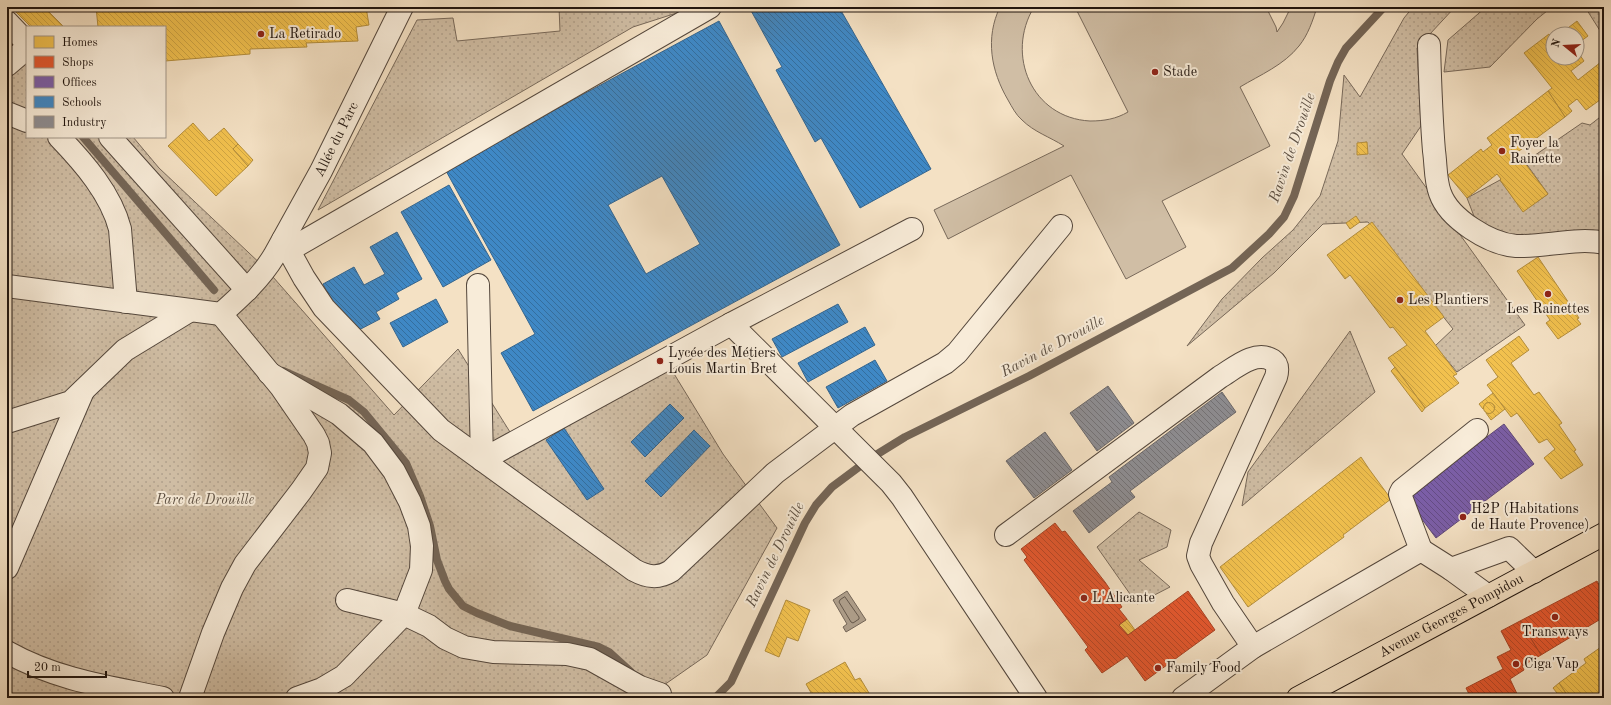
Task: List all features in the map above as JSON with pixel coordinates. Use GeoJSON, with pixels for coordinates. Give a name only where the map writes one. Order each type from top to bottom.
{"type":"FeatureCollection","features":[{"type":"Feature","properties":{"kind":"main road","name":"Avenue Georges Pompidou"},"geometry":{"type":"LineString","coordinates":[[1298,698],[1604,534]]}},
{"type":"Feature","properties":{"kind":"street","name":"Allée du Parc"},"geometry":{"type":"LineString","coordinates":[[221,314],[247,290],[286,245],[402,7]]}},
{"type":"Feature","properties":{"kind":"street"},"geometry":{"type":"LineString","coordinates":[[710,7],[286,245],[324,308],[441,430],[634,570],[644,575],[655,577],[664,576],[775,473],[852,415],[945,364],[957,353],[1061,226]]}},
{"type":"Feature","properties":{"kind":"street"},"geometry":{"type":"LineString","coordinates":[[7,22],[26,42]]}},
{"type":"Feature","properties":{"kind":"street"},"geometry":{"type":"LineString","coordinates":[[1428,45],[1431,118],[1437,180],[1444,201],[1453,212],[1483,236],[1502,244],[1516,246],[1546,245],[1590,240],[1604,243]]}},
{"type":"Feature","properties":{"kind":"street"},"geometry":{"type":"LineString","coordinates":[[7,65],[26,49]]}},
{"type":"Feature","properties":{"kind":"street"},"geometry":{"type":"LineString","coordinates":[[7,113],[26,121]]}},
{"type":"Feature","properties":{"kind":"street"},"geometry":{"type":"LineString","coordinates":[[60,138],[95,178],[113,208],[118,220],[126,302]]}},
{"type":"Feature","properties":{"kind":"street"},"geometry":{"type":"LineString","coordinates":[[111,138],[247,290]]}},
{"type":"Feature","properties":{"kind":"street"},"geometry":{"type":"LineString","coordinates":[[482,460],[731,324],[912,228]]}},
{"type":"Feature","properties":{"kind":"street"},"geometry":{"type":"LineString","coordinates":[[478,285],[482,460]]}},
{"type":"Feature","properties":{"kind":"street"},"geometry":{"type":"LineString","coordinates":[[7,286],[221,314],[281,387],[314,435],[318,444],[320,453],[317,468],[245,564],[232,588],[213,633],[190,698]]}},
{"type":"Feature","properties":{"kind":"street"},"geometry":{"type":"LineString","coordinates":[[7,422],[71,402],[125,350],[188,310]]}},
{"type":"Feature","properties":{"kind":"street"},"geometry":{"type":"LineString","coordinates":[[731,324],[836,427],[902,497],[1036,698]]}},
{"type":"Feature","properties":{"kind":"street"},"geometry":{"type":"LineString","coordinates":[[1006,535],[1220,377],[1249,360],[1263,356],[1268,358],[1275,362],[1278,371],[1201,543],[1198,556],[1223,603],[1253,647]]}},
{"type":"Feature","properties":{"kind":"street"},"geometry":{"type":"LineString","coordinates":[[269,373],[339,414],[373,443],[394,471],[410,502],[419,526],[422,546],[421,570],[404,614],[344,676],[322,689],[297,698]]}},
{"type":"Feature","properties":{"kind":"street"},"geometry":{"type":"LineString","coordinates":[[7,568],[84,389]]}},
{"type":"Feature","properties":{"kind":"street"},"geometry":{"type":"LineString","coordinates":[[1477,430],[1402,490],[1400,497],[1421,550],[1451,569],[1488,596]]}},
{"type":"Feature","properties":{"kind":"street"},"geometry":{"type":"LineString","coordinates":[[1451,569],[1509,548],[1534,572]]}},
{"type":"Feature","properties":{"kind":"street"},"geometry":{"type":"LineString","coordinates":[[1183,698],[1253,647],[1421,550]]}},
{"type":"Feature","properties":{"kind":"street"},"geometry":{"type":"LineString","coordinates":[[347,600],[404,614],[429,626],[445,638],[464,647],[493,652],[567,654],[590,659],[640,687],[660,694]]}},
{"type":"Feature","properties":{"kind":"street"},"geometry":{"type":"LineString","coordinates":[[7,652],[52,673],[88,683],[163,698]]}},
{"type":"Feature","properties":{"kind":"green space"},"geometry":{"type":"Polygon","coordinates":[[[559,7],[690,7],[683,11],[633,27],[318,210],[417,20],[453,18],[457,41],[560,31],[559,7]]]}},
{"type":"Feature","properties":{"kind":"green space"},"geometry":{"type":"Polygon","coordinates":[[[1000,7],[1034,7],[1026,26],[1022,45],[1024,63],[1029,81],[1039,96],[1053,109],[1070,117],[1090,121],[1100,121],[1128,112],[1075,7],[1266,7],[1277,32],[1291,7],[1317,7],[1308,32],[1293,53],[1271,69],[1240,87],[1270,146],[1162,201],[1186,247],[1126,279],[1071,175],[948,239],[934,210],[1064,146],[1037,131],[1022,120],[1014,111],[1002,89],[994,66],[991,42],[995,19],[1000,7]]]}},
{"type":"Feature","properties":{"kind":"green space"},"geometry":{"type":"Polygon","coordinates":[[[1413,7],[1455,7],[1417,48],[1421,126],[1402,154],[1525,325],[1457,372],[1435,346],[1453,329],[1368,222],[1323,224],[1274,273],[1187,346],[1222,299],[1262,258],[1293,230],[1320,196],[1338,141],[1344,75],[1360,97],[1404,18],[1413,7]]]}},
{"type":"Feature","properties":{"kind":"green space"},"geometry":{"type":"Polygon","coordinates":[[[1486,7],[1552,7],[1537,19],[1490,67],[1444,72],[1448,40],[1486,7]]]}},
{"type":"Feature","properties":{"kind":"green space"},"geometry":{"type":"Polygon","coordinates":[[[1585,7],[1604,7],[1604,37],[1585,7]]]}},
{"type":"Feature","properties":{"kind":"green space","name":"Parc de Drouille"},"geometry":{"type":"Polygon","coordinates":[[[7,20],[26,36],[26,138],[134,138],[159,168],[266,269],[394,415],[458,349],[515,440],[665,359],[723,454],[777,528],[707,655],[654,692],[665,698],[7,698],[7,20]]]}},
{"type":"Feature","properties":{"kind":"green space"},"geometry":{"type":"Polygon","coordinates":[[[1604,114],[1604,233],[1593,230],[1518,239],[1477,224],[1467,198],[1500,180],[1523,211],[1548,194],[1525,162],[1582,123],[1590,125],[1604,114]]]}},
{"type":"Feature","properties":{"kind":"green space"},"geometry":{"type":"Polygon","coordinates":[[[1350,331],[1375,392],[1242,506],[1248,472],[1350,331]]]}},
{"type":"Feature","properties":{"kind":"green space"},"geometry":{"type":"Polygon","coordinates":[[[1139,512],[1171,530],[1167,547],[1139,560],[1170,587],[1137,604],[1097,547],[1139,512]]]}},
{"type":"Feature","properties":{"kind":"water"},"geometry":{"type":"Polygon","coordinates":[[[847,591],[866,620],[846,632],[843,627],[847,624],[833,600],[847,591]]]}},
{"type":"Feature","properties":{"kind":"building: Homes"},"geometry":{"type":"Polygon","coordinates":[[[11,7],[44,7],[63,26],[30,26],[11,7]]]}},
{"type":"Feature","properties":{"kind":"building: Homes","name":"La Retirado"},"geometry":{"type":"Polygon","coordinates":[[[96,7],[366,7],[369,25],[356,27],[358,41],[306,43],[307,47],[250,49],[250,54],[166,61],[166,26],[98,26],[96,7]]]}},
{"type":"Feature","properties":{"kind":"building: Homes"},"geometry":{"type":"Polygon","coordinates":[[[1577,21],[1581,26],[1570,26],[1577,21]]]}},
{"type":"Feature","properties":{"kind":"building: Homes"},"geometry":{"type":"Polygon","coordinates":[[[1545,37],[1545,66],[1578,66],[1571,71],[1578,80],[1601,62],[1604,66],[1604,97],[1586,110],[1577,99],[1568,106],[1572,111],[1565,117],[1548,91],[1552,88],[1524,53],[1545,37]]]}},
{"type":"Feature","properties":{"kind":"building: Homes","name":"Foyer la Rainette"},"geometry":{"type":"Polygon","coordinates":[[[1548,91],[1565,117],[1515,154],[1521,164],[1524,162],[1548,194],[1523,212],[1497,174],[1467,198],[1448,175],[1481,149],[1483,152],[1492,145],[1487,138],[1548,91]]]}},
{"type":"Feature","properties":{"kind":"building: Homes"},"geometry":{"type":"Polygon","coordinates":[[[193,123],[209,141],[224,128],[238,144],[233,149],[248,166],[216,196],[168,146],[193,123]]]}},
{"type":"Feature","properties":{"kind":"building: Homes"},"geometry":{"type":"Polygon","coordinates":[[[1367,142],[1368,154],[1357,155],[1357,143],[1367,142]]]}},
{"type":"Feature","properties":{"kind":"building: Homes"},"geometry":{"type":"Polygon","coordinates":[[[238,144],[253,160],[248,166],[233,149],[238,144]]]}},
{"type":"Feature","properties":{"kind":"building: Homes"},"geometry":{"type":"Polygon","coordinates":[[[1356,216],[1360,222],[1350,229],[1346,223],[1356,216]]]}},
{"type":"Feature","properties":{"kind":"building: Homes","name":"Les Plantiers"},"geometry":{"type":"Polygon","coordinates":[[[1372,222],[1444,317],[1425,331],[1457,374],[1453,376],[1459,383],[1425,408],[1388,358],[1407,345],[1393,327],[1390,328],[1350,275],[1345,279],[1327,255],[1372,222]]]}},
{"type":"Feature","properties":{"kind":"building: Homes","name":"Les Rainettes"},"geometry":{"type":"Polygon","coordinates":[[[1538,257],[1579,318],[1577,319],[1581,324],[1558,339],[1546,323],[1550,320],[1517,271],[1538,257]]]}},
{"type":"Feature","properties":{"kind":"building: Homes","name":"Les Plantiers"},"geometry":{"type":"Polygon","coordinates":[[[1519,336],[1529,350],[1511,363],[1534,395],[1539,392],[1562,423],[1559,425],[1576,450],[1574,451],[1583,465],[1561,479],[1544,458],[1555,449],[1547,439],[1539,443],[1517,413],[1511,417],[1487,385],[1498,377],[1486,360],[1519,336]]]}},
{"type":"Feature","properties":{"kind":"building: Homes"},"geometry":{"type":"Polygon","coordinates":[[[1395,367],[1425,408],[1422,412],[1391,371],[1395,367]]]}},
{"type":"Feature","properties":{"kind":"building: Homes"},"geometry":{"type":"Polygon","coordinates":[[[1493,393],[1505,409],[1491,420],[1486,413],[1493,412],[1495,407],[1493,404],[1486,403],[1483,409],[1479,404],[1493,393]]]}},
{"type":"Feature","properties":{"kind":"building: Homes"},"geometry":{"type":"Polygon","coordinates":[[[1489,402],[1493,404],[1495,408],[1493,412],[1489,414],[1485,412],[1483,408],[1485,404],[1489,402]]]}},
{"type":"Feature","properties":{"kind":"building: Homes"},"geometry":{"type":"Polygon","coordinates":[[[1361,457],[1391,499],[1343,535],[1344,537],[1248,607],[1220,567],[1361,457]]]}},
{"type":"Feature","properties":{"kind":"building: Homes"},"geometry":{"type":"Polygon","coordinates":[[[786,600],[810,610],[798,641],[787,637],[779,657],[765,651],[786,600]]]}},
{"type":"Feature","properties":{"kind":"building: Homes"},"geometry":{"type":"Polygon","coordinates":[[[1127,619],[1135,630],[1128,635],[1119,625],[1127,619]]]}},
{"type":"Feature","properties":{"kind":"building: Homes"},"geometry":{"type":"Polygon","coordinates":[[[1604,641],[1604,679],[1602,681],[1604,684],[1604,696],[1602,698],[1569,698],[1559,683],[1586,663],[1584,659],[1601,647],[1599,644],[1604,641]]]}},
{"type":"Feature","properties":{"kind":"building: Homes"},"geometry":{"type":"Polygon","coordinates":[[[845,662],[855,680],[860,678],[872,698],[814,698],[806,684],[845,662]]]}},
{"type":"Feature","properties":{"kind":"building: Homes"},"geometry":{"type":"Polygon","coordinates":[[[1559,683],[1569,698],[1561,698],[1553,688],[1559,683]]]}},
{"type":"Feature","properties":{"kind":"building: Shops","name":"L'Alicante"},"geometry":{"type":"Polygon","coordinates":[[[1055,523],[1062,532],[1065,531],[1105,582],[1122,607],[1119,609],[1127,619],[1119,625],[1128,635],[1188,591],[1215,630],[1145,681],[1127,656],[1102,673],[1085,650],[1088,647],[1024,560],[1027,557],[1021,549],[1055,523]]]}},
{"type":"Feature","properties":{"kind":"building: Shops"},"geometry":{"type":"Polygon","coordinates":[[[1597,581],[1604,594],[1604,617],[1541,655],[1520,621],[1597,581]]]}},
{"type":"Feature","properties":{"kind":"building: Shops"},"geometry":{"type":"Polygon","coordinates":[[[1520,621],[1541,655],[1522,666],[1524,670],[1510,679],[1519,698],[1471,698],[1466,688],[1503,669],[1497,657],[1511,650],[1501,631],[1520,621]]]}},
{"type":"Feature","properties":{"kind":"building: Offices"},"geometry":{"type":"Polygon","coordinates":[[[1504,424],[1534,464],[1436,538],[1406,498],[1504,424]]]}},
{"type":"Feature","properties":{"kind":"building: Schools"},"geometry":{"type":"Polygon","coordinates":[[[749,7],[839,7],[931,169],[860,208],[821,138],[815,142],[776,70],[782,67],[749,7]]]}},
{"type":"Feature","properties":{"kind":"building: Schools"},"geometry":{"type":"Polygon","coordinates":[[[719,21],[840,245],[533,411],[501,353],[535,334],[445,169],[719,21]],[[662,176],[608,205],[646,274],[700,244],[662,176]]]}},
{"type":"Feature","properties":{"kind":"building: Schools"},"geometry":{"type":"Polygon","coordinates":[[[449,185],[491,260],[443,287],[401,212],[449,185]]]}},
{"type":"Feature","properties":{"kind":"building: Schools"},"geometry":{"type":"Polygon","coordinates":[[[397,232],[422,279],[396,293],[399,299],[376,312],[380,319],[353,333],[339,315],[323,284],[354,267],[364,285],[385,274],[370,247],[397,232]]]}},
{"type":"Feature","properties":{"kind":"building: Schools"},"geometry":{"type":"Polygon","coordinates":[[[436,299],[448,322],[403,347],[390,323],[436,299]]]}},
{"type":"Feature","properties":{"kind":"building: Schools"},"geometry":{"type":"Polygon","coordinates":[[[838,304],[848,322],[782,357],[772,339],[838,304]]]}},
{"type":"Feature","properties":{"kind":"building: Schools"},"geometry":{"type":"Polygon","coordinates":[[[865,327],[875,345],[808,382],[798,363],[865,327]]]}},
{"type":"Feature","properties":{"kind":"building: Schools"},"geometry":{"type":"Polygon","coordinates":[[[875,360],[887,381],[838,408],[826,387],[875,360]]]}},
{"type":"Feature","properties":{"kind":"building: Schools"},"geometry":{"type":"Polygon","coordinates":[[[670,404],[684,418],[645,457],[631,442],[670,404]]]}},
{"type":"Feature","properties":{"kind":"building: Schools"},"geometry":{"type":"Polygon","coordinates":[[[564,428],[604,489],[587,500],[546,440],[564,428]]]}},
{"type":"Feature","properties":{"kind":"building: Schools"},"geometry":{"type":"Polygon","coordinates":[[[694,430],[710,446],[661,497],[645,481],[694,430]]]}},
{"type":"Feature","properties":{"kind":"building: Industry"},"geometry":{"type":"Polygon","coordinates":[[[1108,386],[1134,423],[1097,451],[1070,413],[1108,386]]]}},
{"type":"Feature","properties":{"kind":"building: Industry"},"geometry":{"type":"Polygon","coordinates":[[[1222,392],[1236,412],[1130,491],[1135,497],[1089,533],[1073,511],[1112,482],[1109,477],[1222,392]]]}},
{"type":"Feature","properties":{"kind":"building: Industry"},"geometry":{"type":"Polygon","coordinates":[[[1045,432],[1072,470],[1034,498],[1006,461],[1045,432]]]}},
{"type":"Feature","properties":{"kind":"waterway","name":"Ravin de Drouille"},"geometry":{"type":"LineString","coordinates":[[715,698],[731,682],[805,523],[816,505],[832,487],[871,458],[905,437],[1029,376],[1232,268],[1269,234],[1284,217],[1294,196],[1330,81],[1338,62],[1346,48],[1384,7]]}},
{"type":"Feature","properties":{"kind":"waterway"},"geometry":{"type":"LineString","coordinates":[[84,138],[214,290]]}},
{"type":"Feature","properties":{"kind":"waterway"},"geometry":{"type":"LineString","coordinates":[[283,371],[349,400],[364,412],[406,463],[420,496],[430,526],[437,560],[445,581],[449,589],[463,606],[510,626],[599,647],[609,652],[631,672]]}},
{"type":"Feature","properties":{"kind":"place","name":"La Retirado"},"geometry":{"type":"Point","coordinates":[261,34]}},
{"type":"Feature","properties":{"kind":"place","name":"Stade"},"geometry":{"type":"Point","coordinates":[1155,72]}},
{"type":"Feature","properties":{"kind":"place","name":"Foyer la Rainette"},"geometry":{"type":"Point","coordinates":[1502,151]}},
{"type":"Feature","properties":{"kind":"place","name":"Les Rainettes"},"geometry":{"type":"Point","coordinates":[1548,294]}},
{"type":"Feature","properties":{"kind":"place","name":"Les Plantiers"},"geometry":{"type":"Point","coordinates":[1400,300]}},
{"type":"Feature","properties":{"kind":"place","name":"Lycée des Métiers Louis Martin Bret"},"geometry":{"type":"Point","coordinates":[660,361]}},
{"type":"Feature","properties":{"kind":"place","name":"H2P (Habitations de Haute Provence)"},"geometry":{"type":"Point","coordinates":[1463,517]}},
{"type":"Feature","properties":{"kind":"place","name":"L'Alicante"},"geometry":{"type":"Point","coordinates":[1084,598]}},
{"type":"Feature","properties":{"kind":"place","name":"Transways"},"geometry":{"type":"Point","coordinates":[1555,617]}},
{"type":"Feature","properties":{"kind":"place","name":"Ciga'Vap"},"geometry":{"type":"Point","coordinates":[1516,664]}},
{"type":"Feature","properties":{"kind":"place","name":"Family Food"},"geometry":{"type":"Point","coordinates":[1158,668]}}]}
